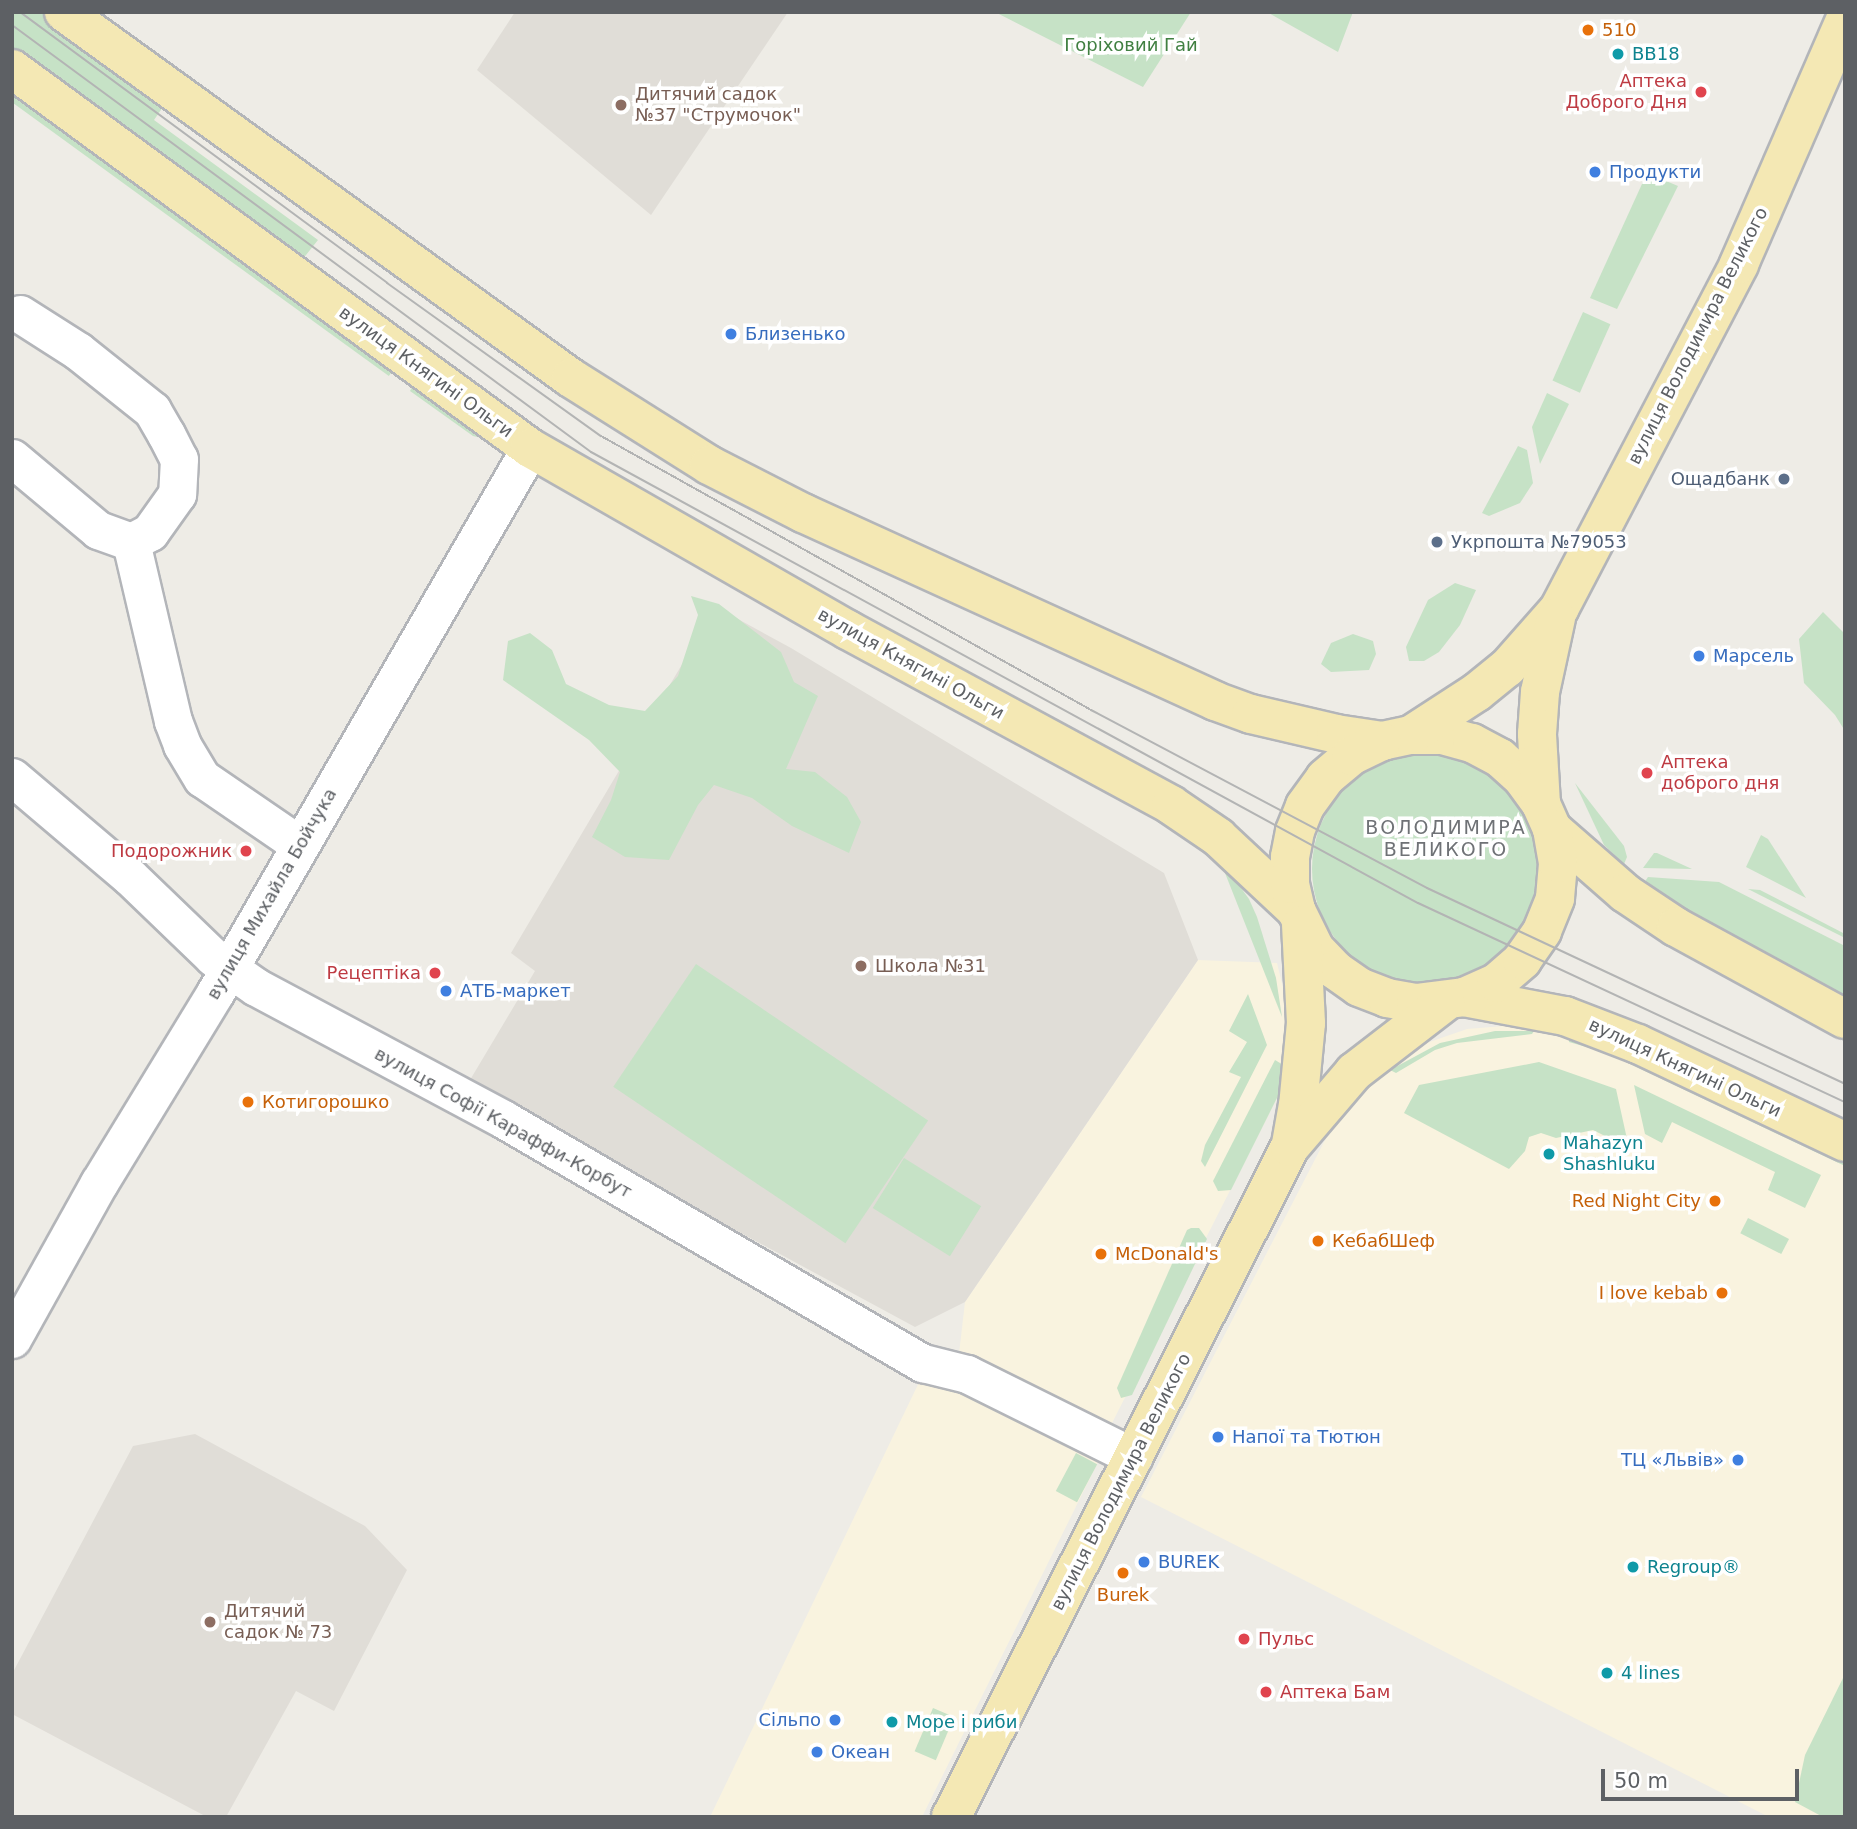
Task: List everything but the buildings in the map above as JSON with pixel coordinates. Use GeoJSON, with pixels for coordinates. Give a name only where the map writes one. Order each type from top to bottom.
{"type":"FeatureCollection","features":[{"type":"Feature","properties":{"kind":"main road"},"geometry":{"type":"LineString","coordinates":[[64,12],[571,378],[709,465],[803,513],[1216,701],[1279,722],[1397,738],[1442,735],[1472,743],[1500,758],[1523,779],[1547,817],[1625,893],[1676,927],[1845,1019]]}},
{"type":"Feature","properties":{"kind":"main road","name":"вулиця Володимира Великого"},"geometry":{"type":"LineString","coordinates":[[1290,1147],[1298,1107],[1306,1023],[1298,917],[1290,884],[1290,858],[1295,831],[1305,806],[1325,778],[1351,755],[1397,738],[1477,692],[1507,668],[1559,610],[1739,264],[1845,20]]}},
{"type":"Feature","properties":{"kind":"main road","name":"вулиця Княгині Ольги"},"geometry":{"type":"LineString","coordinates":[[12,69],[530,448],[848,630],[1171,805],[1218,837],[1298,917],[1329,963],[1359,987],[1387,998],[1416,1003],[1455,999],[1565,1016],[1602,1028],[1845,1142]]}},
{"type":"Feature","properties":{"kind":"main road","name":"вулиця Володимира Великого"},"geometry":{"type":"LineString","coordinates":[[951,1817],[1290,1147],[1354,1072],[1455,999],[1496,983],[1522,960],[1542,931],[1555,898],[1557,875],[1537,734],[1540,692],[1559,610]]}},
{"type":"Feature","properties":{"kind":"street"},"geometry":{"type":"LineString","coordinates":[[12,458],[98,530],[131,542],[150,532],[177,494],[179,459],[152,411],[78,351],[20,314]]}},
{"type":"Feature","properties":{"kind":"street","name":"вулиця Михайла Бойчука"},"geometry":{"type":"LineString","coordinates":[[15,1328],[99,1183],[229,970],[530,448]]}},
{"type":"Feature","properties":{"kind":"street"},"geometry":{"type":"LineString","coordinates":[[131,542],[173,721],[182,745],[202,778],[300,845]]}},
{"type":"Feature","properties":{"kind":"street","name":"вулиця Софії Караффи-Корбут"},"geometry":{"type":"LineString","coordinates":[[12,776],[130,877],[229,970],[307,1016],[503,1119],[923,1363],[967,1374],[1133,1457]]}},
{"type":"Feature","properties":{"kind":"shaded area","name":"Дитячий садок №37 \"Струмочок\""},"geometry":{"type":"Polygon","coordinates":[[[515,12],[788,12],[651,215],[477,70],[515,12]]]}},
{"type":"Feature","properties":{"kind":"shaded area","name":"Школа №31"},"geometry":{"type":"Polygon","coordinates":[[[716,607],[791,648],[1164,873],[1198,960],[965,1302],[915,1327],[467,1085],[535,971],[511,953],[716,607]]]}},
{"type":"Feature","properties":{"kind":"shaded area"},"geometry":{"type":"Polygon","coordinates":[[[1198,960],[1277,963],[1285,996],[1289,1039],[1281,1090],[1109,1429],[959,1354],[965,1302],[1198,960]]]}},
{"type":"Feature","properties":{"kind":"shaded area"},"geometry":{"type":"Polygon","coordinates":[[[1516,1025],[1616,1044],[1845,1159],[1845,1817],[1769,1817],[1141,1497],[1324,1142],[1351,1102],[1389,1065],[1421,1045],[1467,1029],[1516,1025]]]}},
{"type":"Feature","properties":{"kind":"shaded area"},"geometry":{"type":"Polygon","coordinates":[[[924,1372],[1103,1452],[922,1817],[710,1817],[924,1372]]]}},
{"type":"Feature","properties":{"kind":"shaded area","name":"Дитячий садок № 73"},"geometry":{"type":"Polygon","coordinates":[[[195,1434],[365,1526],[407,1570],[334,1711],[296,1691],[226,1817],[207,1817],[12,1714],[12,1674],[133,1446],[195,1434]]]}},
{"type":"Feature","properties":{"kind":"green space"},"geometry":{"type":"Polygon","coordinates":[[[12,12],[45,12],[167,101],[154,120],[318,240],[302,260],[12,47],[12,12]]]}},
{"type":"Feature","properties":{"kind":"green space","name":"Горіховий Гай"},"geometry":{"type":"Polygon","coordinates":[[[995,12],[1191,12],[1143,87],[995,12]]]}},
{"type":"Feature","properties":{"kind":"green space"},"geometry":{"type":"Polygon","coordinates":[[[1267,12],[1353,12],[1338,52],[1267,12]]]}},
{"type":"Feature","properties":{"kind":"green space"},"geometry":{"type":"Polygon","coordinates":[[[12,85],[397,365],[389,376],[12,102],[12,85]]]}},
{"type":"Feature","properties":{"kind":"green space"},"geometry":{"type":"Polygon","coordinates":[[[1647,173],[1678,186],[1617,309],[1590,298],[1647,173]]]}},
{"type":"Feature","properties":{"kind":"green space"},"geometry":{"type":"Polygon","coordinates":[[[1583,312],[1610,324],[1580,393],[1552,381],[1583,312]]]}},
{"type":"Feature","properties":{"kind":"green space"},"geometry":{"type":"Polygon","coordinates":[[[415,381],[486,439],[473,436],[410,391],[415,381]]]}},
{"type":"Feature","properties":{"kind":"green space"},"geometry":{"type":"Polygon","coordinates":[[[1547,393],[1569,404],[1540,464],[1532,427],[1547,393]]]}},
{"type":"Feature","properties":{"kind":"green space"},"geometry":{"type":"Polygon","coordinates":[[[1518,446],[1527,450],[1533,483],[1520,503],[1489,516],[1482,513],[1518,446]]]}},
{"type":"Feature","properties":{"kind":"green space"},"geometry":{"type":"Polygon","coordinates":[[[1455,583],[1476,590],[1460,625],[1439,652],[1424,661],[1409,661],[1406,647],[1428,600],[1455,583]]]}},
{"type":"Feature","properties":{"kind":"green space"},"geometry":{"type":"Polygon","coordinates":[[[691,596],[719,604],[781,652],[794,682],[818,696],[786,769],[815,772],[847,797],[861,822],[849,853],[792,826],[752,798],[714,785],[698,805],[669,860],[625,857],[592,837],[611,800],[620,772],[589,740],[503,680],[508,641],[530,633],[552,650],[566,684],[609,705],[645,711],[678,676],[698,615],[691,596]]]}},
{"type":"Feature","properties":{"kind":"green space"},"geometry":{"type":"Polygon","coordinates":[[[1823,612],[1845,634],[1845,731],[1835,715],[1804,683],[1799,639],[1823,612]]]}},
{"type":"Feature","properties":{"kind":"green space"},"geometry":{"type":"Polygon","coordinates":[[[1353,634],[1373,641],[1376,654],[1369,670],[1331,672],[1321,664],[1331,643],[1353,634]]]}},
{"type":"Feature","properties":{"kind":"green space"},"geometry":{"type":"Polygon","coordinates":[[[1428,753],[1451,755],[1483,767],[1502,779],[1518,795],[1539,835],[1544,869],[1542,892],[1530,924],[1518,943],[1502,959],[1462,980],[1428,985],[1405,983],[1373,971],[1354,959],[1338,943],[1317,903],[1312,869],[1314,846],[1326,814],[1338,795],[1354,779],[1394,758],[1428,753]]]}},
{"type":"Feature","properties":{"kind":"green space"},"geometry":{"type":"Polygon","coordinates":[[[1575,783],[1624,846],[1627,857],[1624,864],[1604,845],[1575,783]]]}},
{"type":"Feature","properties":{"kind":"green space"},"geometry":{"type":"Polygon","coordinates":[[[1761,835],[1768,839],[1806,898],[1746,867],[1761,835]]]}},
{"type":"Feature","properties":{"kind":"green space"},"geometry":{"type":"Polygon","coordinates":[[[1654,853],[1657,853],[1692,869],[1643,868],[1654,853]]]}},
{"type":"Feature","properties":{"kind":"green space"},"geometry":{"type":"Polygon","coordinates":[[[1228,870],[1249,899],[1257,917],[1276,978],[1282,1017],[1225,873],[1228,870]]]}},
{"type":"Feature","properties":{"kind":"green space"},"geometry":{"type":"Polygon","coordinates":[[[1648,877],[1719,882],[1845,946],[1845,999],[1642,886],[1648,877]]]}},
{"type":"Feature","properties":{"kind":"green space"},"geometry":{"type":"Polygon","coordinates":[[[1748,889],[1760,890],[1845,934],[1845,938],[1748,889]]]}},
{"type":"Feature","properties":{"kind":"green space"},"geometry":{"type":"Polygon","coordinates":[[[696,964],[928,1121],[845,1243],[613,1087],[696,964]]]}},
{"type":"Feature","properties":{"kind":"green space"},"geometry":{"type":"Polygon","coordinates":[[[1248,994],[1267,1045],[1205,1167],[1201,1161],[1205,1145],[1241,1077],[1229,1072],[1247,1042],[1229,1031],[1248,994]]]}},
{"type":"Feature","properties":{"kind":"green space"},"geometry":{"type":"Polygon","coordinates":[[[1495,1031],[1534,1031],[1532,1034],[1457,1043],[1435,1050],[1396,1073],[1390,1070],[1440,1043],[1495,1031]]]}},
{"type":"Feature","properties":{"kind":"green space"},"geometry":{"type":"Polygon","coordinates":[[[1569,1038],[1616,1052],[1845,1162],[1845,1166],[1607,1053],[1569,1042],[1569,1038]]]}},
{"type":"Feature","properties":{"kind":"green space"},"geometry":{"type":"Polygon","coordinates":[[[1275,1060],[1285,1066],[1278,1096],[1231,1190],[1218,1191],[1213,1181],[1275,1060]]]}},
{"type":"Feature","properties":{"kind":"green space"},"geometry":{"type":"Polygon","coordinates":[[[1539,1062],[1616,1089],[1629,1148],[1593,1130],[1556,1138],[1541,1133],[1529,1137],[1525,1151],[1509,1169],[1404,1113],[1419,1085],[1539,1062]]]}},
{"type":"Feature","properties":{"kind":"green space"},"geometry":{"type":"Polygon","coordinates":[[[1634,1085],[1821,1175],[1805,1208],[1768,1190],[1775,1172],[1672,1122],[1662,1143],[1645,1134],[1634,1085]]]}},
{"type":"Feature","properties":{"kind":"green space"},"geometry":{"type":"Polygon","coordinates":[[[904,1158],[981,1206],[950,1256],[873,1208],[904,1158]]]}},
{"type":"Feature","properties":{"kind":"green space"},"geometry":{"type":"Polygon","coordinates":[[[1748,1218],[1789,1239],[1781,1254],[1740,1233],[1748,1218]]]}},
{"type":"Feature","properties":{"kind":"green space"},"geometry":{"type":"Polygon","coordinates":[[[1199,1228],[1207,1239],[1132,1395],[1121,1398],[1117,1388],[1187,1230],[1199,1228]]]}},
{"type":"Feature","properties":{"kind":"green space"},"geometry":{"type":"Polygon","coordinates":[[[1076,1453],[1097,1464],[1077,1502],[1056,1491],[1076,1453]]]}},
{"type":"Feature","properties":{"kind":"green space"},"geometry":{"type":"Polygon","coordinates":[[[1845,1674],[1845,1817],[1823,1817],[1795,1802],[1805,1755],[1845,1674]]]}},
{"type":"Feature","properties":{"kind":"green space"},"geometry":{"type":"Polygon","coordinates":[[[933,1708],[954,1717],[936,1760],[915,1751],[933,1708]]]}},
{"type":"Feature","properties":{"kind":"tram line"},"geometry":{"type":"LineString","coordinates":[[20,12],[387,283],[601,436],[1091,710],[1427,888],[1845,1084]]}},
{"type":"Feature","properties":{"kind":"tram line"},"geometry":{"type":"LineString","coordinates":[[12,25],[591,452],[1418,903],[1845,1102]]}},
{"type":"Feature","properties":{"kind":"place","name":"510"},"geometry":{"type":"Point","coordinates":[1588,30]}},
{"type":"Feature","properties":{"kind":"place","name":"BB18"},"geometry":{"type":"Point","coordinates":[1618,54]}},
{"type":"Feature","properties":{"kind":"place","name":"Аптека Доброго Дня"},"geometry":{"type":"Point","coordinates":[1701,92]}},
{"type":"Feature","properties":{"kind":"place","name":"Дитячий садок №37 \"Струмочок\""},"geometry":{"type":"Point","coordinates":[621,105]}},
{"type":"Feature","properties":{"kind":"place","name":"Продукти"},"geometry":{"type":"Point","coordinates":[1595,172]}},
{"type":"Feature","properties":{"kind":"place","name":"Близенько"},"geometry":{"type":"Point","coordinates":[731,334]}},
{"type":"Feature","properties":{"kind":"place","name":"Ощадбанк"},"geometry":{"type":"Point","coordinates":[1784,479]}},
{"type":"Feature","properties":{"kind":"place","name":"Укрпошта №79053"},"geometry":{"type":"Point","coordinates":[1437,542]}},
{"type":"Feature","properties":{"kind":"place","name":"Марсель"},"geometry":{"type":"Point","coordinates":[1699,656]}},
{"type":"Feature","properties":{"kind":"place","name":"Аптека доброго дня"},"geometry":{"type":"Point","coordinates":[1647,773]}},
{"type":"Feature","properties":{"kind":"place","name":"Подорожник"},"geometry":{"type":"Point","coordinates":[246,851]}},
{"type":"Feature","properties":{"kind":"place","name":"Школа №31"},"geometry":{"type":"Point","coordinates":[861,966]}},
{"type":"Feature","properties":{"kind":"place","name":"Рецептіка"},"geometry":{"type":"Point","coordinates":[435,973]}},
{"type":"Feature","properties":{"kind":"place","name":"АТБ-маркет"},"geometry":{"type":"Point","coordinates":[446,991]}},
{"type":"Feature","properties":{"kind":"place","name":"Котигорошко"},"geometry":{"type":"Point","coordinates":[248,1102]}},
{"type":"Feature","properties":{"kind":"place","name":"Mahazyn Shashluku"},"geometry":{"type":"Point","coordinates":[1549,1154]}},
{"type":"Feature","properties":{"kind":"place","name":"Red Night City"},"geometry":{"type":"Point","coordinates":[1715,1201]}},
{"type":"Feature","properties":{"kind":"place","name":"КебабШеф"},"geometry":{"type":"Point","coordinates":[1318,1241]}},
{"type":"Feature","properties":{"kind":"place","name":"McDonald's"},"geometry":{"type":"Point","coordinates":[1101,1254]}},
{"type":"Feature","properties":{"kind":"place","name":"I love kebab"},"geometry":{"type":"Point","coordinates":[1722,1293]}},
{"type":"Feature","properties":{"kind":"place","name":"Напої та Тютюн"},"geometry":{"type":"Point","coordinates":[1218,1437]}},
{"type":"Feature","properties":{"kind":"place","name":"ТЦ «Львів»"},"geometry":{"type":"Point","coordinates":[1738,1460]}},
{"type":"Feature","properties":{"kind":"place","name":"BUREK"},"geometry":{"type":"Point","coordinates":[1144,1562]}},
{"type":"Feature","properties":{"kind":"place","name":"Regroup®"},"geometry":{"type":"Point","coordinates":[1633,1567]}},
{"type":"Feature","properties":{"kind":"place","name":"Burek"},"geometry":{"type":"Point","coordinates":[1123,1573]}},
{"type":"Feature","properties":{"kind":"place","name":"Дитячий садок № 73"},"geometry":{"type":"Point","coordinates":[210,1622]}},
{"type":"Feature","properties":{"kind":"place","name":"Пульс"},"geometry":{"type":"Point","coordinates":[1244,1639]}},
{"type":"Feature","properties":{"kind":"place","name":"4 lines"},"geometry":{"type":"Point","coordinates":[1607,1673]}},
{"type":"Feature","properties":{"kind":"place","name":"Аптека Бам"},"geometry":{"type":"Point","coordinates":[1266,1692]}},
{"type":"Feature","properties":{"kind":"place","name":"Сільпо"},"geometry":{"type":"Point","coordinates":[835,1720]}},
{"type":"Feature","properties":{"kind":"place","name":"Море і риби"},"geometry":{"type":"Point","coordinates":[892,1722]}},
{"type":"Feature","properties":{"kind":"place","name":"Океан"},"geometry":{"type":"Point","coordinates":[817,1752]}},
{"type":"Feature","properties":{"kind":"district","name":"ВОЛОДИМИРА ВЕЛИКОГО"},"geometry":{"type":"Point","coordinates":[1446,839]}}]}
